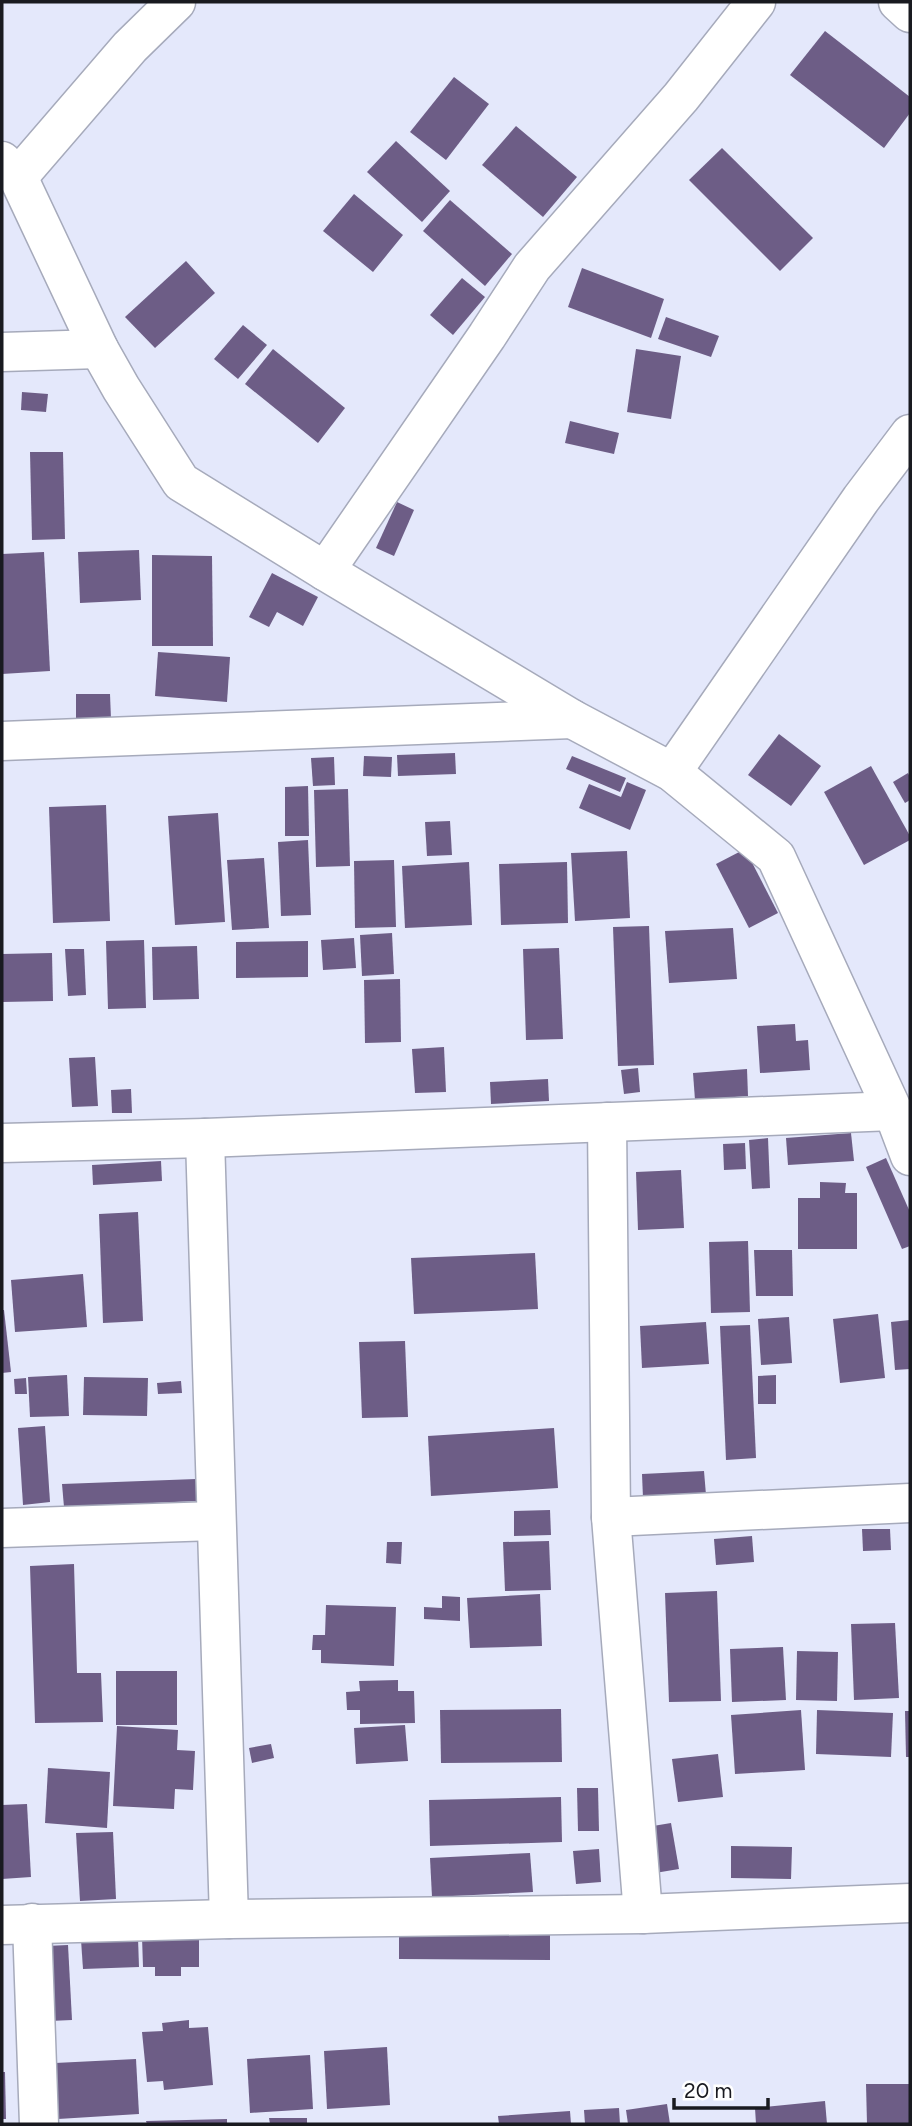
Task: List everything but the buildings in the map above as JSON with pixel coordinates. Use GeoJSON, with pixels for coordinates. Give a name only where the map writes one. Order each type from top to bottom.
{"type":"FeatureCollection","features":[{"type":"Feature","properties":{"kind":"street"},"geometry":{"type":"LineString","coordinates":[[176,2],[10,169],[121,388],[181,482],[572,719],[672,772],[776,857],[893,1111],[910,1156]]}},
{"type":"Feature","properties":{"kind":"street"},"geometry":{"type":"LineString","coordinates":[[325,571],[532,267],[681,97],[756,2]]}},
{"type":"Feature","properties":{"kind":"street"},"geometry":{"type":"LineString","coordinates":[[898,2],[910,13]]}},
{"type":"Feature","properties":{"kind":"street"},"geometry":{"type":"LineString","coordinates":[[2,352],[99,349]]}},
{"type":"Feature","properties":{"kind":"street"},"geometry":{"type":"LineString","coordinates":[[672,772],[861,499],[910,434]]}},
{"type":"Feature","properties":{"kind":"street"},"geometry":{"type":"LineString","coordinates":[[2,741],[572,719]]}},
{"type":"Feature","properties":{"kind":"street"},"geometry":{"type":"LineString","coordinates":[[2,1143],[205,1138],[893,1111]]}},
{"type":"Feature","properties":{"kind":"street"},"geometry":{"type":"LineString","coordinates":[[607,1122],[611,1517],[643,1914]]}},
{"type":"Feature","properties":{"kind":"street"},"geometry":{"type":"LineString","coordinates":[[205,1138],[229,1919]]}},
{"type":"Feature","properties":{"kind":"street"},"geometry":{"type":"LineString","coordinates":[[611,1517],[910,1503]]}},
{"type":"Feature","properties":{"kind":"street"},"geometry":{"type":"LineString","coordinates":[[2,1528],[215,1521]]}},
{"type":"Feature","properties":{"kind":"street"},"geometry":{"type":"LineString","coordinates":[[38,2124],[17,1924],[643,1914],[910,1903]]}}]}
